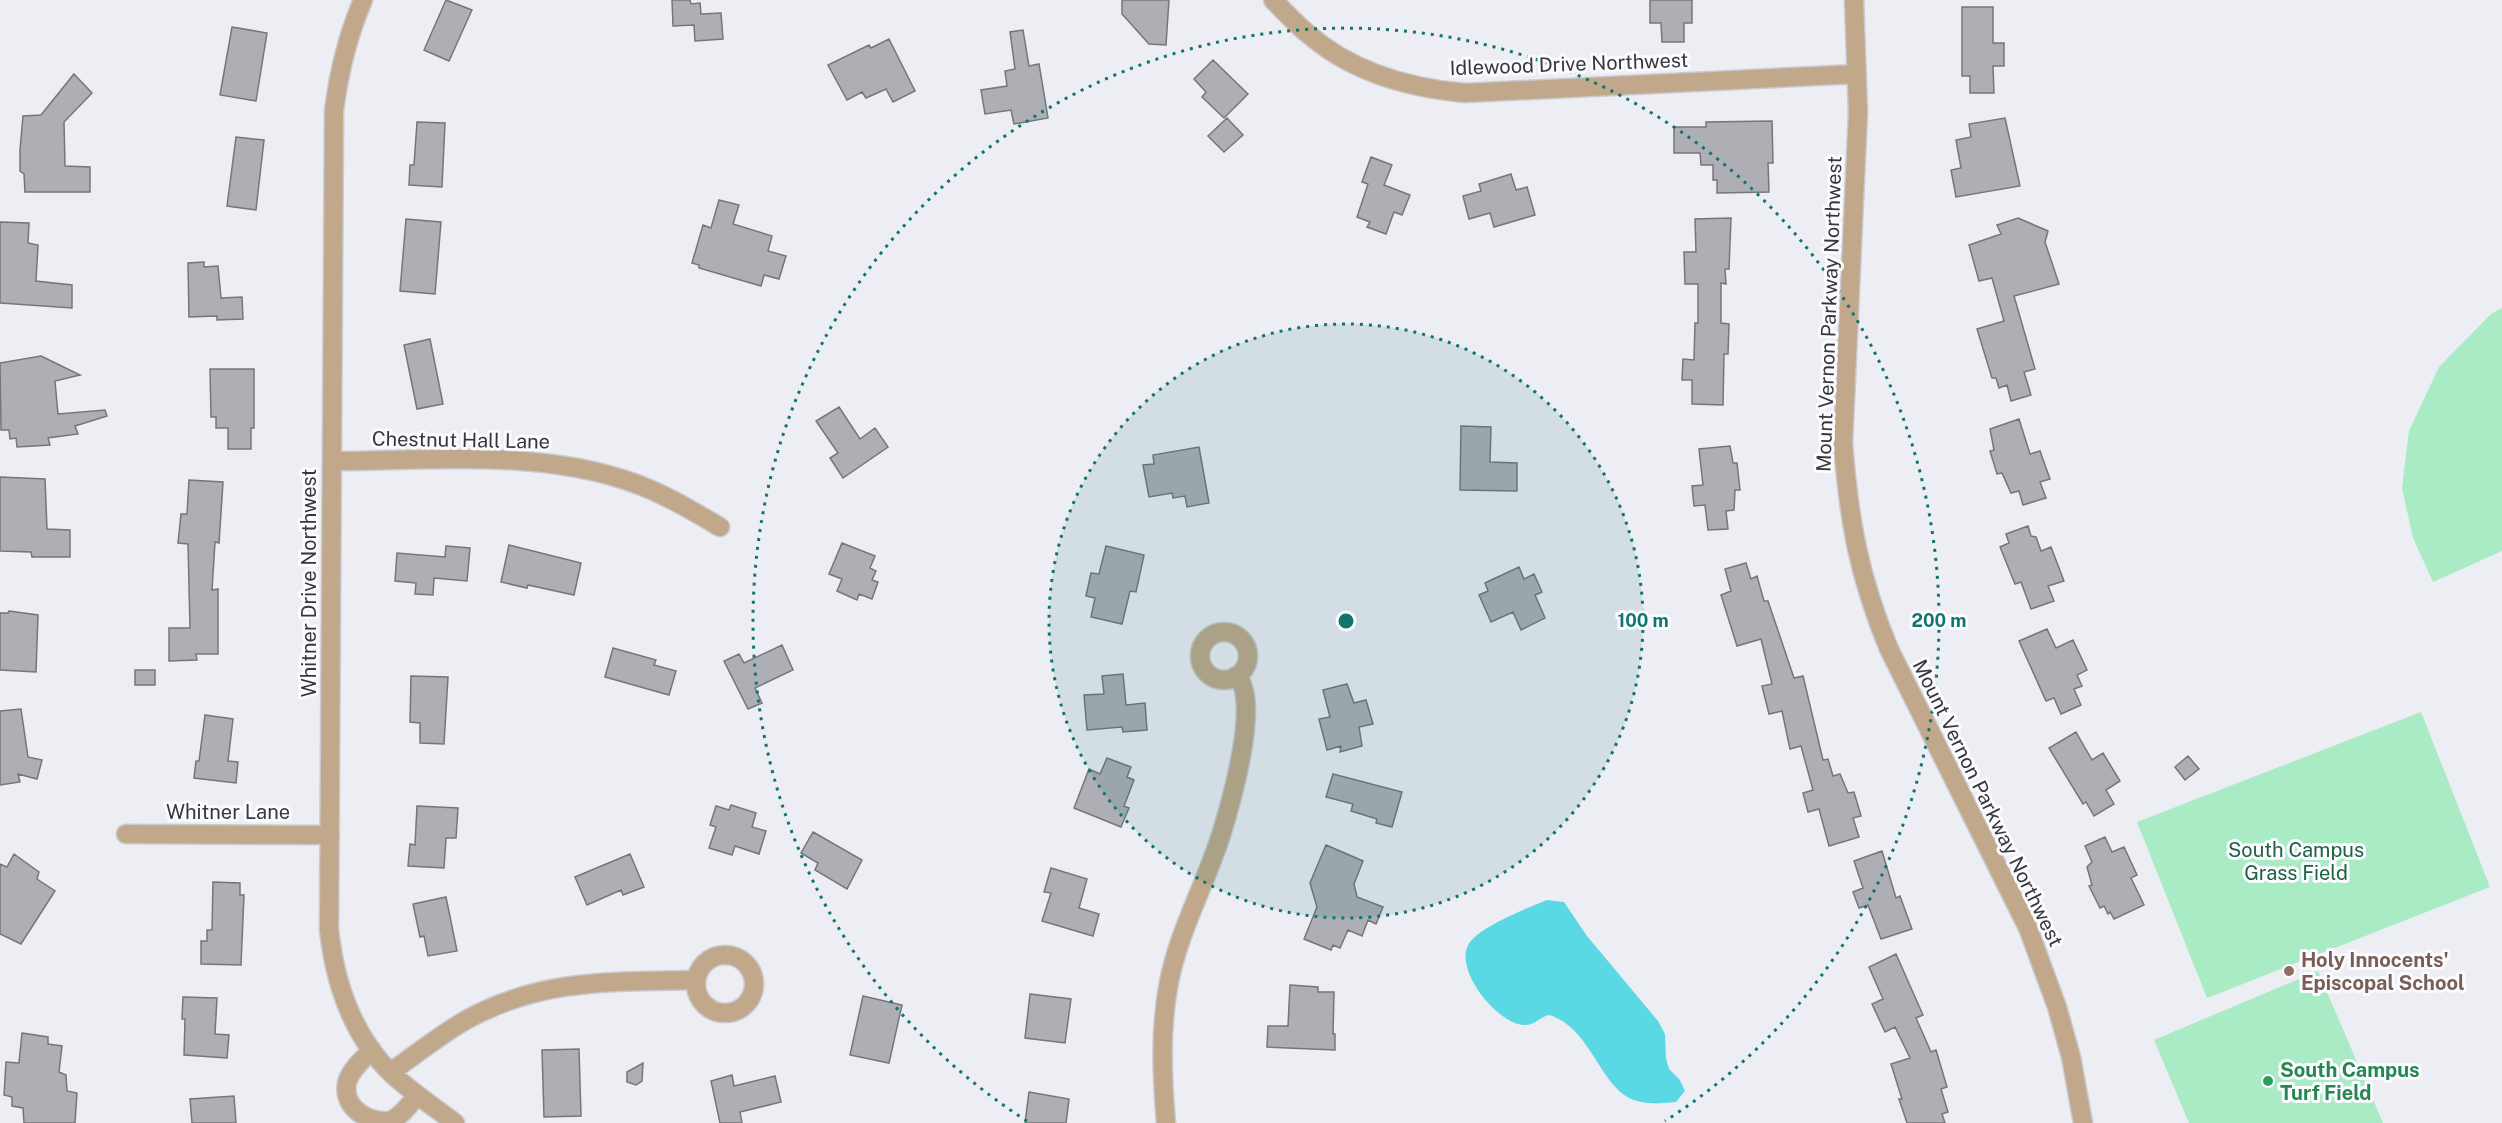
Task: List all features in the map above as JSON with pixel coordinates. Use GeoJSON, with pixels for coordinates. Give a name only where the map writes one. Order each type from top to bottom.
{"type":"FeatureCollection","features":[{"type":"Feature","properties":{"kind":"street","name":"Whitner Drive Northwest"},"geometry":{"type":"LineString","coordinates":[[363,0],[348,34],[339,72],[334,111],[329,930],[333,965],[348,1011],[372,1050],[391,1072],[417,1095],[455,1123]]}},
{"type":"Feature","properties":{"kind":"street","name":"Idlewood Drive Northwest"},"geometry":{"type":"LineString","coordinates":[[1274,0],[1308,34],[1349,62],[1403,83],[1433,90],[1465,93],[1857,74]]}},
{"type":"Feature","properties":{"kind":"street","name":"Mount Vernon Parkway Northwest"},"geometry":{"type":"LineString","coordinates":[[1854,0],[1858,112],[1843,443],[1847,494],[1855,546],[1870,605],[1889,649],[2028,928],[2057,1007],[2071,1057],[2083,1123]]}},
{"type":"Feature","properties":{"kind":"street","name":"Chestnut Hall Lane"},"geometry":{"type":"LineString","coordinates":[[332,461],[509,460],[557,464],[630,481],[668,497],[720,527]]}},
{"type":"Feature","properties":{"kind":"street"},"geometry":{"type":"LineString","coordinates":[[1166,1123],[1162,1078],[1164,1016],[1169,981],[1178,946],[1221,837],[1238,777],[1247,714],[1244,689],[1236,676]]}},
{"type":"Feature","properties":{"kind":"street","name":"Whitner Lane"},"geometry":{"type":"LineString","coordinates":[[126,834],[330,836]]}},
{"type":"Feature","properties":{"kind":"street"},"geometry":{"type":"LineString","coordinates":[[391,1072],[464,1022],[492,1007],[523,996],[556,987],[589,982],[696,980]]}},
{"type":"Feature","properties":{"kind":"street"},"geometry":{"type":"LineString","coordinates":[[372,1050],[353,1070],[347,1083],[347,1099],[355,1113],[370,1122],[388,1122],[400,1114],[417,1095]]}},
{"type":"Feature","properties":{"kind":"green space"},"geometry":{"type":"Polygon","coordinates":[[[2502,308],[2502,551],[2433,582],[2413,538],[2402,488],[2409,431],[2439,367],[2491,314],[2502,308]]]}},
{"type":"Feature","properties":{"kind":"green space","name":"South Campus Grass Field"},"geometry":{"type":"Polygon","coordinates":[[[2421,712],[2490,887],[2207,998],[2137,822],[2421,712]]]}},
{"type":"Feature","properties":{"kind":"green space","name":"South Campus Turf Field"},"geometry":{"type":"Polygon","coordinates":[[[2318,971],[2383,1123],[2189,1123],[2154,1040],[2318,971]]]}},
{"type":"Feature","properties":{"kind":"water"},"geometry":{"type":"Polygon","coordinates":[[[1547,900],[1564,902],[1587,936],[1658,1021],[1665,1034],[1669,1069],[1680,1080],[1685,1091],[1676,1102],[1649,1103],[1634,1100],[1612,1083],[1585,1044],[1563,1022],[1549,1015],[1528,1025],[1513,1022],[1490,1005],[1480,993],[1467,965],[1466,953],[1470,942],[1494,924],[1547,900]]]}},
{"type":"Feature","properties":{"kind":"building"},"geometry":{"type":"Polygon","coordinates":[[[446,0],[472,10],[449,61],[424,50],[446,0]]]}},
{"type":"Feature","properties":{"kind":"building"},"geometry":{"type":"Polygon","coordinates":[[[672,0],[690,0],[691,4],[700,3],[701,14],[721,13],[723,39],[695,41],[694,25],[673,26],[672,0]]]}},
{"type":"Feature","properties":{"kind":"building"},"geometry":{"type":"Polygon","coordinates":[[[1122,0],[1169,0],[1166,45],[1149,44],[1122,14],[1122,0]]]}},
{"type":"Feature","properties":{"kind":"building"},"geometry":{"type":"Polygon","coordinates":[[[1650,0],[1692,0],[1692,23],[1684,23],[1684,42],[1662,42],[1661,23],[1650,23],[1650,0]]]}},
{"type":"Feature","properties":{"kind":"building"},"geometry":{"type":"Polygon","coordinates":[[[1962,7],[1993,7],[1993,43],[2004,43],[2004,66],[1993,66],[1994,93],[1970,93],[1970,76],[1962,76],[1962,7]]]}},
{"type":"Feature","properties":{"kind":"building"},"geometry":{"type":"Polygon","coordinates":[[[232,27],[267,33],[256,101],[220,95],[232,27]]]}},
{"type":"Feature","properties":{"kind":"building"},"geometry":{"type":"Polygon","coordinates":[[[1023,30],[1029,66],[1039,64],[1048,118],[1014,124],[1011,110],[985,114],[981,90],[1007,86],[1005,71],[1015,69],[1010,32],[1023,30]]]}},
{"type":"Feature","properties":{"kind":"building"},"geometry":{"type":"Polygon","coordinates":[[[889,39],[915,91],[893,102],[886,89],[866,98],[862,92],[847,100],[828,65],[869,45],[871,48],[889,39]]]}},
{"type":"Feature","properties":{"kind":"building"},"geometry":{"type":"Polygon","coordinates":[[[1213,60],[1248,94],[1224,118],[1202,97],[1206,92],[1194,79],[1213,60]]]}},
{"type":"Feature","properties":{"kind":"building"},"geometry":{"type":"Polygon","coordinates":[[[74,74],[92,93],[64,122],[65,166],[90,167],[90,192],[25,192],[24,174],[20,171],[23,116],[41,115],[74,74]]]}},
{"type":"Feature","properties":{"kind":"building"},"geometry":{"type":"Polygon","coordinates":[[[1227,118],[1243,135],[1224,152],[1208,136],[1227,118]]]}},
{"type":"Feature","properties":{"kind":"building"},"geometry":{"type":"Polygon","coordinates":[[[2005,118],[2020,186],[1956,197],[1951,170],[1961,168],[1956,140],[1971,137],[1969,124],[2005,118]]]}},
{"type":"Feature","properties":{"kind":"building"},"geometry":{"type":"Polygon","coordinates":[[[1772,121],[1773,163],[1768,163],[1769,192],[1717,193],[1717,180],[1713,180],[1713,165],[1701,165],[1700,153],[1674,153],[1674,127],[1706,127],[1706,122],[1772,121]]]}},
{"type":"Feature","properties":{"kind":"building"},"geometry":{"type":"Polygon","coordinates":[[[417,122],[445,123],[442,187],[409,185],[410,165],[414,165],[417,122]]]}},
{"type":"Feature","properties":{"kind":"building"},"geometry":{"type":"Polygon","coordinates":[[[236,137],[264,140],[256,210],[227,206],[236,137]]]}},
{"type":"Feature","properties":{"kind":"building"},"geometry":{"type":"Polygon","coordinates":[[[1371,157],[1392,165],[1384,185],[1410,195],[1402,215],[1394,212],[1386,234],[1367,227],[1370,222],[1357,217],[1368,184],[1362,182],[1371,157]]]}},
{"type":"Feature","properties":{"kind":"building"},"geometry":{"type":"Polygon","coordinates":[[[1511,174],[1516,190],[1527,187],[1535,215],[1494,227],[1490,213],[1469,219],[1463,196],[1481,191],[1479,184],[1511,174]]]}},
{"type":"Feature","properties":{"kind":"building"},"geometry":{"type":"Polygon","coordinates":[[[719,200],[739,205],[733,224],[772,236],[768,251],[786,256],[779,279],[764,275],[761,286],[699,268],[699,265],[692,263],[703,225],[711,228],[719,200]]]}},
{"type":"Feature","properties":{"kind":"building"},"geometry":{"type":"Polygon","coordinates":[[[1731,218],[1729,269],[1725,269],[1726,284],[1721,283],[1721,323],[1729,324],[1728,354],[1724,354],[1723,405],[1692,404],[1692,380],[1682,380],[1683,359],[1694,360],[1695,323],[1698,323],[1698,284],[1685,284],[1684,252],[1696,252],[1695,219],[1731,218]]]}},
{"type":"Feature","properties":{"kind":"building"},"geometry":{"type":"Polygon","coordinates":[[[2018,218],[2048,231],[2045,242],[2059,284],[2014,296],[2035,369],[2024,372],[2031,395],[2011,401],[2007,385],[1999,388],[1996,378],[1992,378],[1977,329],[2004,321],[1992,278],[1979,281],[1969,245],[2001,234],[1997,225],[2018,218]]]}},
{"type":"Feature","properties":{"kind":"building"},"geometry":{"type":"Polygon","coordinates":[[[406,219],[441,222],[435,294],[400,291],[406,219]]]}},
{"type":"Feature","properties":{"kind":"building"},"geometry":{"type":"Polygon","coordinates":[[[0,222],[29,223],[28,243],[38,245],[36,281],[72,285],[72,308],[0,303],[0,222]]]}},
{"type":"Feature","properties":{"kind":"building"},"geometry":{"type":"Polygon","coordinates":[[[204,262],[204,267],[218,266],[221,298],[242,297],[243,319],[217,320],[217,316],[189,317],[188,263],[204,262]]]}},
{"type":"Feature","properties":{"kind":"building"},"geometry":{"type":"Polygon","coordinates":[[[430,339],[443,404],[417,409],[404,345],[430,339]]]}},
{"type":"Feature","properties":{"kind":"building"},"geometry":{"type":"Polygon","coordinates":[[[41,356],[80,375],[55,381],[58,414],[105,410],[107,416],[75,426],[78,434],[48,438],[50,445],[17,447],[16,438],[10,439],[9,430],[1,430],[0,363],[41,356]]]}},
{"type":"Feature","properties":{"kind":"building"},"geometry":{"type":"Polygon","coordinates":[[[210,369],[254,369],[254,428],[251,428],[251,449],[228,449],[228,428],[216,428],[216,417],[211,417],[210,369]]]}},
{"type":"Feature","properties":{"kind":"building"},"geometry":{"type":"Polygon","coordinates":[[[839,407],[860,439],[875,428],[888,447],[843,478],[830,458],[838,453],[816,421],[839,407]]]}},
{"type":"Feature","properties":{"kind":"building"},"geometry":{"type":"Polygon","coordinates":[[[2019,419],[2030,454],[2040,451],[2050,479],[2040,482],[2046,498],[2023,505],[2019,491],[2011,493],[2002,473],[1997,474],[1990,451],[1994,450],[1990,429],[2019,419]]]}},
{"type":"Feature","properties":{"kind":"building"},"geometry":{"type":"Polygon","coordinates":[[[1461,426],[1491,427],[1490,462],[1517,463],[1517,491],[1460,490],[1461,426]]]}},
{"type":"Feature","properties":{"kind":"building"},"geometry":{"type":"Polygon","coordinates":[[[1730,446],[1733,463],[1737,463],[1740,490],[1735,490],[1734,510],[1726,511],[1728,529],[1708,530],[1705,505],[1694,506],[1692,486],[1703,485],[1699,449],[1730,446]]]}},
{"type":"Feature","properties":{"kind":"building"},"geometry":{"type":"Polygon","coordinates":[[[1199,447],[1209,503],[1187,507],[1185,496],[1173,498],[1172,493],[1149,497],[1143,465],[1154,464],[1153,455],[1199,447]]]}},
{"type":"Feature","properties":{"kind":"building"},"geometry":{"type":"Polygon","coordinates":[[[0,477],[45,479],[47,529],[70,530],[70,557],[32,557],[31,552],[0,551],[0,477]]]}},
{"type":"Feature","properties":{"kind":"building"},"geometry":{"type":"Polygon","coordinates":[[[189,480],[223,482],[219,543],[215,542],[212,590],[218,589],[218,654],[196,654],[197,660],[169,661],[169,628],[190,628],[188,544],[178,543],[181,514],[187,514],[189,480]]]}},
{"type":"Feature","properties":{"kind":"building"},"geometry":{"type":"Polygon","coordinates":[[[2028,526],[2031,536],[2036,537],[2041,551],[2051,547],[2064,581],[2048,586],[2054,601],[2031,609],[2021,582],[2015,584],[2000,547],[2009,543],[2006,534],[2028,526]]]}},
{"type":"Feature","properties":{"kind":"building"},"geometry":{"type":"Polygon","coordinates":[[[842,543],[875,556],[870,568],[876,571],[872,580],[878,582],[872,599],[859,594],[857,600],[837,591],[842,579],[829,574],[842,543]]]}},
{"type":"Feature","properties":{"kind":"building"},"geometry":{"type":"Polygon","coordinates":[[[509,545],[581,563],[574,595],[501,582],[509,545]]]}},
{"type":"Feature","properties":{"kind":"building"},"geometry":{"type":"Polygon","coordinates":[[[446,546],[470,548],[467,581],[434,578],[433,595],[415,594],[416,583],[395,581],[397,553],[445,557],[446,546]]]}},
{"type":"Feature","properties":{"kind":"building"},"geometry":{"type":"Polygon","coordinates":[[[1106,546],[1144,555],[1136,592],[1130,591],[1122,624],[1091,617],[1095,598],[1086,596],[1091,573],[1099,574],[1106,546]]]}},
{"type":"Feature","properties":{"kind":"building"},"geometry":{"type":"Polygon","coordinates":[[[1746,563],[1751,579],[1757,576],[1764,601],[1768,601],[1794,678],[1803,676],[1823,760],[1828,759],[1833,776],[1840,774],[1848,793],[1854,792],[1861,816],[1853,818],[1859,837],[1829,846],[1819,809],[1808,812],[1803,793],[1813,790],[1801,746],[1790,749],[1782,711],[1769,714],[1762,686],[1772,684],[1761,639],[1737,646],[1721,595],[1731,591],[1725,569],[1746,563]]]}},
{"type":"Feature","properties":{"kind":"building"},"geometry":{"type":"Polygon","coordinates":[[[1519,567],[1524,579],[1534,574],[1542,592],[1535,595],[1545,618],[1521,630],[1513,612],[1491,622],[1479,595],[1488,591],[1485,583],[1519,567]]]}},
{"type":"Feature","properties":{"kind":"building"},"geometry":{"type":"Polygon","coordinates":[[[9,611],[38,615],[36,672],[0,670],[0,613],[9,611]]]}},
{"type":"Feature","properties":{"kind":"building"},"geometry":{"type":"Polygon","coordinates":[[[2047,629],[2056,648],[2073,640],[2087,670],[2077,675],[2082,686],[2074,689],[2081,705],[2061,714],[2054,698],[2046,701],[2019,641],[2047,629]]]}},
{"type":"Feature","properties":{"kind":"building"},"geometry":{"type":"Polygon","coordinates":[[[782,645],[793,670],[755,688],[762,703],[748,709],[724,661],[739,654],[744,663],[782,645]]]}},
{"type":"Feature","properties":{"kind":"building"},"geometry":{"type":"Polygon","coordinates":[[[613,648],[656,660],[654,665],[676,671],[669,695],[605,677],[613,648]]]}},
{"type":"Feature","properties":{"kind":"building"},"geometry":{"type":"Polygon","coordinates":[[[135,670],[155,670],[155,685],[135,685],[135,670]]]}},
{"type":"Feature","properties":{"kind":"building"},"geometry":{"type":"Polygon","coordinates":[[[1123,674],[1126,705],[1145,703],[1147,730],[1123,732],[1122,727],[1087,730],[1084,695],[1104,694],[1102,676],[1123,674]]]}},
{"type":"Feature","properties":{"kind":"building"},"geometry":{"type":"Polygon","coordinates":[[[411,676],[448,677],[444,744],[420,743],[420,723],[410,722],[411,676]]]}},
{"type":"Feature","properties":{"kind":"building"},"geometry":{"type":"Polygon","coordinates":[[[1347,684],[1354,703],[1366,700],[1373,724],[1359,727],[1362,746],[1340,752],[1341,746],[1327,750],[1319,719],[1330,717],[1323,690],[1347,684]]]}},
{"type":"Feature","properties":{"kind":"building"},"geometry":{"type":"Polygon","coordinates":[[[21,709],[28,757],[42,760],[37,779],[18,774],[20,782],[0,785],[0,711],[21,709]]]}},
{"type":"Feature","properties":{"kind":"building"},"geometry":{"type":"Polygon","coordinates":[[[205,715],[233,719],[228,761],[238,762],[236,783],[194,778],[196,761],[199,761],[205,715]]]}},
{"type":"Feature","properties":{"kind":"building"},"geometry":{"type":"Polygon","coordinates":[[[2076,732],[2092,760],[2103,753],[2120,781],[2106,790],[2114,804],[2094,816],[2086,802],[2083,804],[2049,748],[2076,732]]]}},
{"type":"Feature","properties":{"kind":"building"},"geometry":{"type":"Polygon","coordinates":[[[2188,756],[2199,769],[2185,780],[2175,767],[2188,756]]]}},
{"type":"Feature","properties":{"kind":"building"},"geometry":{"type":"Polygon","coordinates":[[[1107,758],[1131,767],[1127,777],[1134,780],[1124,806],[1129,808],[1121,827],[1074,808],[1089,769],[1100,774],[1107,758]]]}},
{"type":"Feature","properties":{"kind":"building"},"geometry":{"type":"Polygon","coordinates":[[[1333,774],[1402,792],[1392,827],[1376,823],[1377,819],[1351,811],[1353,804],[1326,797],[1333,774]]]}},
{"type":"Feature","properties":{"kind":"building"},"geometry":{"type":"Polygon","coordinates":[[[731,805],[756,813],[752,827],[766,831],[759,854],[735,846],[732,855],[709,848],[716,827],[710,825],[716,806],[729,810],[731,805]]]}},
{"type":"Feature","properties":{"kind":"building"},"geometry":{"type":"Polygon","coordinates":[[[417,806],[458,808],[456,838],[446,838],[444,868],[408,866],[410,844],[415,845],[417,806]]]}},
{"type":"Feature","properties":{"kind":"building"},"geometry":{"type":"Polygon","coordinates":[[[813,832],[862,860],[847,889],[815,870],[818,863],[801,853],[813,832]]]}},
{"type":"Feature","properties":{"kind":"building"},"geometry":{"type":"Polygon","coordinates":[[[2105,837],[2112,852],[2124,847],[2137,875],[2131,878],[2144,905],[2114,919],[2104,906],[2100,908],[2089,886],[2092,885],[2087,867],[2092,862],[2085,846],[2105,837]]]}},
{"type":"Feature","properties":{"kind":"building"},"geometry":{"type":"Polygon","coordinates":[[[1326,845],[1363,861],[1354,884],[1357,897],[1383,907],[1376,924],[1368,920],[1362,936],[1348,930],[1340,948],[1333,945],[1331,950],[1304,939],[1317,907],[1310,883],[1326,845]]]}},
{"type":"Feature","properties":{"kind":"building"},"geometry":{"type":"Polygon","coordinates":[[[1882,851],[1896,898],[1900,896],[1912,929],[1881,939],[1868,905],[1859,908],[1853,892],[1863,888],[1854,861],[1882,851]]]}},
{"type":"Feature","properties":{"kind":"building"},"geometry":{"type":"Polygon","coordinates":[[[14,854],[39,872],[37,879],[55,891],[21,944],[0,934],[0,864],[7,867],[14,854]]]}},
{"type":"Feature","properties":{"kind":"building"},"geometry":{"type":"Polygon","coordinates":[[[630,854],[644,887],[623,895],[621,890],[587,905],[575,877],[630,854]]]}},
{"type":"Feature","properties":{"kind":"building"},"geometry":{"type":"Polygon","coordinates":[[[1051,868],[1087,879],[1079,908],[1099,914],[1093,936],[1042,921],[1051,893],[1044,892],[1051,868]]]}},
{"type":"Feature","properties":{"kind":"building"},"geometry":{"type":"Polygon","coordinates":[[[213,882],[240,883],[240,895],[244,895],[241,965],[201,964],[201,941],[207,941],[207,930],[212,930],[213,882]]]}},
{"type":"Feature","properties":{"kind":"building"},"geometry":{"type":"Polygon","coordinates":[[[446,897],[457,951],[428,956],[424,936],[420,937],[413,904],[446,897]]]}},
{"type":"Feature","properties":{"kind":"building"},"geometry":{"type":"Polygon","coordinates":[[[1896,954],[1923,1015],[1916,1018],[1931,1052],[1936,1050],[1947,1087],[1941,1089],[1948,1112],[1942,1114],[1945,1123],[1907,1123],[1899,1099],[1902,1099],[1891,1064],[1910,1058],[1895,1027],[1885,1032],[1872,1004],[1883,999],[1869,967],[1896,954]]]}},
{"type":"Feature","properties":{"kind":"building"},"geometry":{"type":"Polygon","coordinates":[[[1290,985],[1318,987],[1318,992],[1334,992],[1335,1050],[1267,1047],[1268,1026],[1288,1026],[1290,985]]]}},
{"type":"Feature","properties":{"kind":"building"},"geometry":{"type":"Polygon","coordinates":[[[1030,994],[1071,999],[1065,1043],[1025,1038],[1030,994]]]}},
{"type":"Feature","properties":{"kind":"building"},"geometry":{"type":"Polygon","coordinates":[[[863,996],[902,1005],[889,1063],[850,1055],[863,996]]]}},
{"type":"Feature","properties":{"kind":"building"},"geometry":{"type":"Polygon","coordinates":[[[183,997],[217,998],[215,1034],[229,1035],[227,1058],[184,1055],[183,997]]]}},
{"type":"Feature","properties":{"kind":"building"},"geometry":{"type":"Polygon","coordinates":[[[22,1033],[48,1037],[48,1044],[62,1046],[59,1072],[66,1075],[67,1091],[77,1093],[75,1123],[24,1123],[23,1108],[12,1106],[12,1097],[4,1095],[6,1062],[19,1063],[22,1033]]]}},
{"type":"Feature","properties":{"kind":"building"},"geometry":{"type":"Polygon","coordinates":[[[579,1049],[581,1116],[544,1117],[542,1050],[579,1049]]]}},
{"type":"Feature","properties":{"kind":"building"},"geometry":{"type":"Polygon","coordinates":[[[643,1063],[642,1081],[636,1085],[627,1082],[627,1072],[643,1063]]]}},
{"type":"Feature","properties":{"kind":"building"},"geometry":{"type":"Polygon","coordinates":[[[732,1075],[734,1086],[775,1076],[781,1102],[740,1112],[742,1123],[720,1123],[711,1081],[732,1075]]]}},
{"type":"Feature","properties":{"kind":"building"},"geometry":{"type":"Polygon","coordinates":[[[1029,1092],[1069,1099],[1066,1123],[1025,1123],[1029,1092]]]}},
{"type":"Feature","properties":{"kind":"building"},"geometry":{"type":"Polygon","coordinates":[[[234,1096],[236,1123],[192,1123],[190,1099],[234,1096]]]}},
{"type":"Feature","properties":{"kind":"place","name":"Holy Innocents' Episcopal School"},"geometry":{"type":"Point","coordinates":[2289,971]}},
{"type":"Feature","properties":{"kind":"place","name":"South Campus Turf Field"},"geometry":{"type":"Point","coordinates":[2268,1081]}}]}
